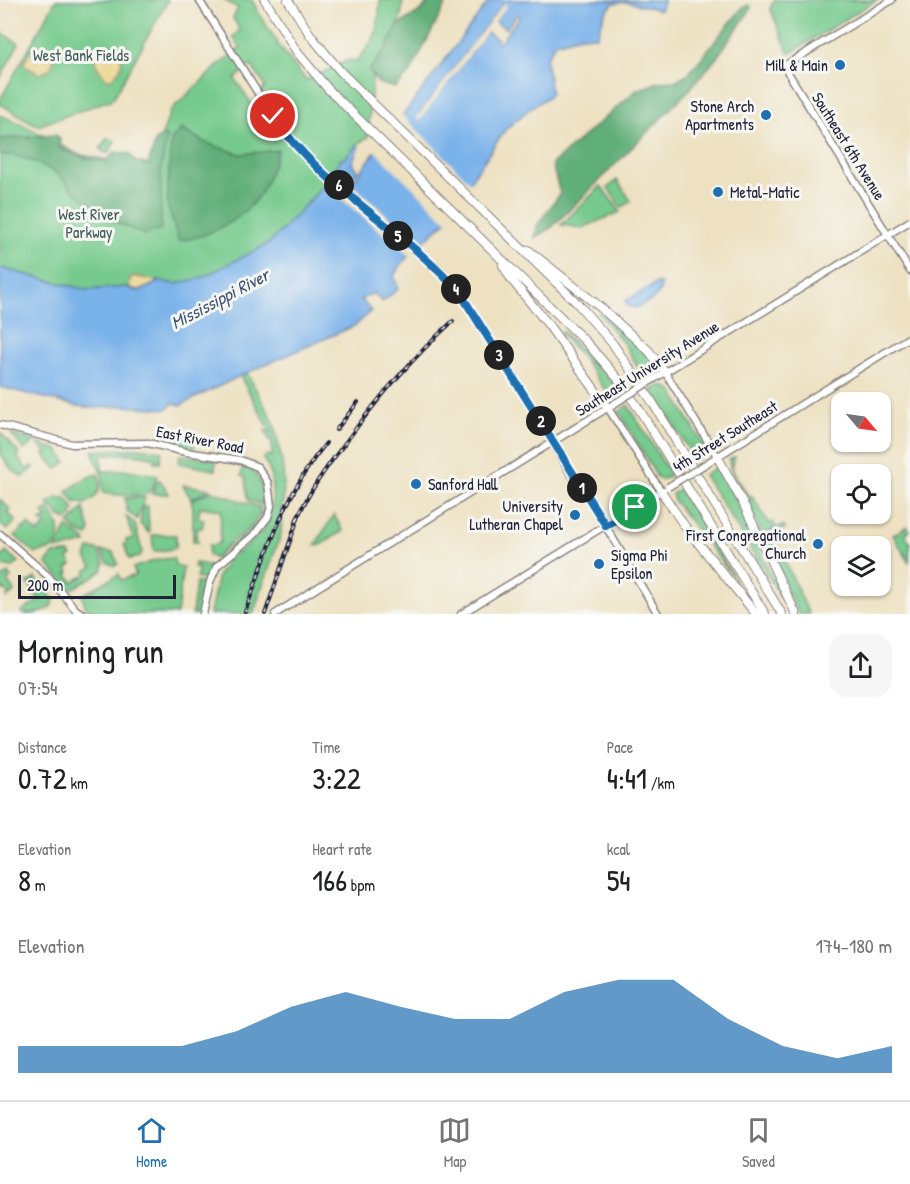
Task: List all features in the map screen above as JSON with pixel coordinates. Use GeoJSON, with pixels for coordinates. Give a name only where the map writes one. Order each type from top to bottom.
{"type":"FeatureCollection","features":[{"type":"Feature","properties":{"kind":"highway"},"geometry":{"type":"LineString","coordinates":[[265,0],[284,33],[315,75],[603,360],[639,409],[765,614]]}},
{"type":"Feature","properties":{"kind":"highway"},"geometry":{"type":"LineString","coordinates":[[288,0],[311,36],[332,61],[588,314],[613,344],[634,373],[782,614]]}},
{"type":"Feature","properties":{"kind":"highway"},"geometry":{"type":"LineString","coordinates":[[492,220],[600,307],[649,351],[665,372]]}},
{"type":"Feature","properties":{"kind":"highway"},"geometry":{"type":"LineString","coordinates":[[500,258],[511,279],[608,408]]}},
{"type":"Feature","properties":{"kind":"highway"},"geometry":{"type":"LineString","coordinates":[[717,456],[747,511],[796,614]]}},
{"type":"Feature","properties":{"kind":"highway"},"geometry":{"type":"LineString","coordinates":[[664,489],[686,528],[756,614]]}},
{"type":"Feature","properties":{"kind":"street"},"geometry":{"type":"LineString","coordinates":[[199,0],[268,109],[292,142],[449,281],[468,305],[658,614]]}},
{"type":"Feature","properties":{"kind":"street","name":"Southeast 6th Avenue"},"geometry":{"type":"LineString","coordinates":[[892,0],[784,66],[910,271]]}},
{"type":"Feature","properties":{"kind":"street","name":"Southeast University Avenue"},"geometry":{"type":"LineString","coordinates":[[276,613],[910,221]]}},
{"type":"Feature","properties":{"kind":"street","name":"4th Street Southeast"},"geometry":{"type":"LineString","coordinates":[[461,614],[910,337]]}},
{"type":"Feature","properties":{"kind":"street"},"geometry":{"type":"LineString","coordinates":[[665,372],[717,456]]}},
{"type":"Feature","properties":{"kind":"street"},"geometry":{"type":"LineString","coordinates":[[608,408],[664,489]]}},
{"type":"Feature","properties":{"kind":"street","name":"East River Road"},"geometry":{"type":"LineString","coordinates":[[0,425],[72,444],[148,443],[201,455],[240,460],[258,467],[268,483],[271,506],[268,517],[254,535],[217,566],[210,582],[203,614]]}},
{"type":"Feature","properties":{"kind":"street"},"geometry":{"type":"LineString","coordinates":[[0,534],[48,576],[76,612],[84,614]]}},
{"type":"Feature","properties":{"kind":"green space","name":"West Bank Fields"},"geometry":{"type":"Polygon","coordinates":[[[56,0],[168,0],[113,99],[38,126],[0,104],[0,100],[56,0]]]}},
{"type":"Feature","properties":{"kind":"green space","name":"West River Parkway"},"geometry":{"type":"Polygon","coordinates":[[[224,0],[252,0],[277,44],[306,80],[349,60],[356,61],[369,46],[376,33],[380,0],[403,0],[401,16],[389,49],[375,67],[368,137],[357,144],[326,183],[270,243],[201,278],[176,284],[159,281],[147,288],[131,290],[127,287],[87,290],[0,268],[0,115],[24,125],[77,154],[150,168],[171,110],[240,48],[233,37],[240,30],[233,18],[238,8],[224,0]],[[251,65],[235,79],[253,106],[265,86],[251,65]]]}},
{"type":"Feature","properties":{"kind":"green space"},"geometry":{"type":"Polygon","coordinates":[[[430,0],[448,0],[410,73],[395,88],[378,83],[369,70],[385,50],[397,26],[423,9],[430,0]]]}},
{"type":"Feature","properties":{"kind":"green space"},"geometry":{"type":"Polygon","coordinates":[[[775,0],[877,0],[789,54],[771,10],[775,0]]]}},
{"type":"Feature","properties":{"kind":"green space"},"geometry":{"type":"Polygon","coordinates":[[[749,5],[751,9],[715,60],[688,91],[551,228],[535,238],[538,224],[560,194],[552,164],[637,90],[659,82],[675,81],[689,73],[742,8],[749,5]]]}},
{"type":"Feature","properties":{"kind":"green space"},"geometry":{"type":"Polygon","coordinates":[[[0,32],[19,43],[0,78],[0,32]]]}},
{"type":"Feature","properties":{"kind":"green space"},"geometry":{"type":"Polygon","coordinates":[[[181,129],[206,143],[240,154],[278,150],[265,185],[250,207],[217,230],[179,241],[167,205],[171,140],[181,129]]]}},
{"type":"Feature","properties":{"kind":"green space"},"geometry":{"type":"Polygon","coordinates":[[[55,135],[60,138],[59,148],[86,158],[106,161],[115,152],[130,154],[135,161],[148,165],[156,139],[165,135],[167,138],[161,169],[161,229],[145,235],[116,222],[76,193],[58,174],[38,163],[13,155],[0,155],[0,139],[55,135]]]}},
{"type":"Feature","properties":{"kind":"green space"},"geometry":{"type":"Polygon","coordinates":[[[107,138],[115,141],[109,153],[105,153],[100,149],[107,138]]]}},
{"type":"Feature","properties":{"kind":"green space"},"geometry":{"type":"Polygon","coordinates":[[[617,180],[631,201],[621,208],[608,188],[617,180]]]}},
{"type":"Feature","properties":{"kind":"green space"},"geometry":{"type":"Polygon","coordinates":[[[601,186],[620,212],[582,228],[561,225],[601,186]]]}},
{"type":"Feature","properties":{"kind":"green space"},"geometry":{"type":"Polygon","coordinates":[[[602,311],[654,361],[656,368],[643,376],[625,345],[599,313],[602,311]]]}},
{"type":"Feature","properties":{"kind":"green space"},"geometry":{"type":"Polygon","coordinates":[[[562,331],[602,370],[619,391],[612,395],[608,394],[583,358],[560,333],[562,331]]]}},
{"type":"Feature","properties":{"kind":"green space"},"geometry":{"type":"Polygon","coordinates":[[[247,373],[274,423],[284,481],[281,534],[253,614],[210,614],[218,575],[226,564],[225,562],[260,532],[266,524],[272,503],[270,473],[263,459],[266,455],[272,456],[272,440],[269,440],[265,430],[271,432],[240,376],[247,373]]]}},
{"type":"Feature","properties":{"kind":"green space"},"geometry":{"type":"Polygon","coordinates":[[[660,385],[672,391],[706,449],[705,454],[695,460],[652,390],[660,385]]]}},
{"type":"Feature","properties":{"kind":"green space"},"geometry":{"type":"Polygon","coordinates":[[[628,405],[671,475],[661,480],[657,477],[619,412],[628,405]]]}},
{"type":"Feature","properties":{"kind":"green space"},"geometry":{"type":"Polygon","coordinates":[[[0,432],[20,454],[17,456],[27,470],[32,466],[34,468],[23,477],[11,469],[0,453],[0,432]]]}},
{"type":"Feature","properties":{"kind":"green space"},"geometry":{"type":"Polygon","coordinates":[[[196,433],[194,448],[170,443],[171,439],[196,433]]]}},
{"type":"Feature","properties":{"kind":"green space"},"geometry":{"type":"Polygon","coordinates":[[[11,434],[35,441],[24,450],[11,434]]]}},
{"type":"Feature","properties":{"kind":"green space"},"geometry":{"type":"Polygon","coordinates":[[[37,443],[58,450],[66,462],[57,469],[37,443]]]}},
{"type":"Feature","properties":{"kind":"green space"},"geometry":{"type":"Polygon","coordinates":[[[136,448],[162,451],[160,462],[155,462],[155,458],[135,454],[102,455],[102,471],[129,470],[157,475],[151,489],[148,493],[140,495],[103,493],[102,475],[92,451],[136,448]]]}},
{"type":"Feature","properties":{"kind":"green space"},"geometry":{"type":"Polygon","coordinates":[[[180,455],[216,460],[215,470],[179,463],[180,455]]]}},
{"type":"Feature","properties":{"kind":"green space"},"geometry":{"type":"Polygon","coordinates":[[[735,457],[731,468],[769,524],[773,522],[776,527],[768,531],[769,533],[783,525],[785,528],[777,535],[778,546],[809,614],[798,614],[731,470],[729,460],[735,457]]]}},
{"type":"Feature","properties":{"kind":"green space"},"geometry":{"type":"Polygon","coordinates":[[[717,466],[734,495],[784,602],[704,475],[717,466]]]}},
{"type":"Feature","properties":{"kind":"green space"},"geometry":{"type":"Polygon","coordinates":[[[243,467],[250,469],[258,476],[262,505],[248,500],[245,477],[241,476],[243,467]]]}},
{"type":"Feature","properties":{"kind":"green space"},"geometry":{"type":"Polygon","coordinates":[[[98,474],[100,484],[98,493],[84,504],[74,502],[67,491],[86,478],[98,474]]]}},
{"type":"Feature","properties":{"kind":"green space"},"geometry":{"type":"Polygon","coordinates":[[[160,480],[169,494],[152,494],[160,480]]]}},
{"type":"Feature","properties":{"kind":"green space"},"geometry":{"type":"Polygon","coordinates":[[[263,480],[267,493],[265,515],[253,531],[225,554],[253,528],[262,516],[263,480]]]}},
{"type":"Feature","properties":{"kind":"green space"},"geometry":{"type":"Polygon","coordinates":[[[183,485],[210,489],[211,489],[191,499],[183,485]]]}},
{"type":"Feature","properties":{"kind":"green space"},"geometry":{"type":"Polygon","coordinates":[[[680,489],[735,579],[674,501],[672,494],[680,489]]]}},
{"type":"Feature","properties":{"kind":"green space"},"geometry":{"type":"Polygon","coordinates":[[[212,491],[261,508],[259,512],[261,513],[251,527],[229,544],[216,559],[208,555],[209,545],[216,545],[220,542],[221,510],[200,507],[198,518],[204,519],[202,528],[198,528],[196,539],[198,542],[193,542],[191,500],[212,491]]]}},
{"type":"Feature","properties":{"kind":"green space"},"geometry":{"type":"Polygon","coordinates":[[[58,496],[62,500],[65,497],[74,509],[68,520],[60,517],[48,504],[58,496]]]}},
{"type":"Feature","properties":{"kind":"green space"},"geometry":{"type":"Polygon","coordinates":[[[144,497],[137,519],[127,511],[125,498],[144,497]]]}},
{"type":"Feature","properties":{"kind":"green space"},"geometry":{"type":"Polygon","coordinates":[[[0,499],[10,509],[7,512],[16,521],[7,530],[0,524],[0,499]]]}},
{"type":"Feature","properties":{"kind":"green space"},"geometry":{"type":"Polygon","coordinates":[[[148,506],[149,533],[140,524],[143,507],[148,506]]]}},
{"type":"Feature","properties":{"kind":"green space"},"geometry":{"type":"Polygon","coordinates":[[[84,508],[90,531],[88,536],[78,532],[69,524],[84,508]]]}},
{"type":"Feature","properties":{"kind":"green space"},"geometry":{"type":"Polygon","coordinates":[[[48,509],[58,524],[59,538],[53,549],[35,553],[15,536],[28,524],[38,533],[46,525],[41,521],[47,518],[43,513],[48,509]]]}},
{"type":"Feature","properties":{"kind":"green space"},"geometry":{"type":"Polygon","coordinates":[[[334,515],[343,531],[319,546],[315,545],[334,515]]]}},
{"type":"Feature","properties":{"kind":"green space"},"geometry":{"type":"Polygon","coordinates":[[[126,516],[135,524],[142,552],[140,556],[129,559],[124,544],[127,543],[126,540],[133,538],[126,516]]]}},
{"type":"Feature","properties":{"kind":"green space"},"geometry":{"type":"Polygon","coordinates":[[[907,526],[910,531],[905,534],[910,543],[909,562],[893,535],[907,526]]]}},
{"type":"Feature","properties":{"kind":"green space"},"geometry":{"type":"Polygon","coordinates":[[[67,527],[85,540],[86,543],[56,549],[67,527]]]}},
{"type":"Feature","properties":{"kind":"green space"},"geometry":{"type":"Polygon","coordinates":[[[152,535],[176,535],[176,548],[154,552],[152,535]]]}},
{"type":"Feature","properties":{"kind":"green space"},"geometry":{"type":"Polygon","coordinates":[[[89,549],[98,550],[104,563],[102,571],[74,588],[69,589],[46,563],[54,554],[70,553],[72,556],[68,558],[72,565],[67,568],[69,572],[67,574],[73,582],[87,574],[86,571],[92,567],[86,557],[89,549]]]}},
{"type":"Feature","properties":{"kind":"green space"},"geometry":{"type":"Polygon","coordinates":[[[101,551],[113,552],[118,564],[114,566],[107,562],[101,551]]]}},
{"type":"Feature","properties":{"kind":"green space"},"geometry":{"type":"Polygon","coordinates":[[[6,552],[19,562],[13,567],[0,565],[0,560],[6,552]]]}},
{"type":"Feature","properties":{"kind":"green space"},"geometry":{"type":"Polygon","coordinates":[[[173,558],[176,566],[183,567],[177,614],[101,614],[86,608],[82,595],[119,574],[121,580],[136,575],[133,568],[156,560],[173,558]]]}},
{"type":"Feature","properties":{"kind":"green space"},"geometry":{"type":"Polygon","coordinates":[[[195,563],[210,567],[206,580],[197,578],[198,568],[194,568],[195,563]]]}},
{"type":"Feature","properties":{"kind":"green space"},"geometry":{"type":"Polygon","coordinates":[[[8,573],[11,578],[7,581],[15,592],[7,598],[8,594],[4,589],[2,590],[0,580],[8,573]]]}},
{"type":"Feature","properties":{"kind":"green space"},"geometry":{"type":"Polygon","coordinates":[[[35,578],[54,600],[46,611],[22,614],[21,612],[39,600],[28,583],[35,578]]]}},
{"type":"Feature","properties":{"kind":"green space"},"geometry":{"type":"Polygon","coordinates":[[[196,583],[205,583],[199,594],[200,614],[192,614],[196,583]]]}},
{"type":"Feature","properties":{"kind":"sand"},"geometry":{"type":"Polygon","coordinates":[[[41,46],[50,50],[54,61],[50,69],[40,74],[25,66],[24,62],[32,50],[41,46]]]}},
{"type":"Feature","properties":{"kind":"sand"},"geometry":{"type":"Polygon","coordinates":[[[106,47],[117,51],[122,62],[120,69],[112,79],[107,79],[103,75],[96,62],[97,54],[106,47]]]}},
{"type":"Feature","properties":{"kind":"sand"},"geometry":{"type":"Polygon","coordinates":[[[133,276],[159,281],[137,290],[129,288],[130,279],[133,276]]]}},
{"type":"Feature","properties":{"kind":"water","name":"Mississippi River"},"geometry":{"type":"Polygon","coordinates":[[[490,0],[664,0],[660,10],[628,2],[614,3],[605,13],[597,36],[580,36],[555,43],[546,59],[551,93],[549,96],[505,130],[471,180],[451,217],[410,253],[394,275],[398,289],[382,302],[373,293],[361,299],[371,311],[356,325],[240,376],[181,405],[173,403],[167,409],[77,406],[0,387],[0,268],[87,290],[127,287],[136,291],[159,281],[176,284],[201,278],[270,243],[326,183],[341,159],[345,158],[357,144],[359,146],[352,163],[358,170],[346,186],[348,188],[490,0]],[[503,4],[417,117],[418,120],[487,32],[498,39],[496,42],[499,44],[520,16],[517,14],[506,29],[495,21],[506,6],[503,4]]]}},
{"type":"Feature","properties":{"kind":"water"},"geometry":{"type":"Polygon","coordinates":[[[657,283],[661,284],[661,289],[653,299],[636,308],[627,306],[625,301],[657,283]]]}},
{"type":"Feature","properties":{"kind":"pier"},"geometry":{"type":"Polygon","coordinates":[[[503,4],[507,6],[420,120],[417,120],[417,117],[503,4]]]}},
{"type":"Feature","properties":{"kind":"pier"},"geometry":{"type":"Polygon","coordinates":[[[400,113],[472,184],[449,223],[373,149],[400,113]]]}},
{"type":"Feature","properties":{"kind":"pier"},"geometry":{"type":"Polygon","coordinates":[[[331,168],[422,247],[411,257],[322,183],[331,168]]]}},
{"type":"Feature","properties":{"kind":"railway"},"geometry":{"type":"LineString","coordinates":[[296,521],[318,480],[370,410],[396,379],[453,321]]}},
{"type":"Feature","properties":{"kind":"railway"},"geometry":{"type":"LineString","coordinates":[[336,430],[358,402]]}},
{"type":"Feature","properties":{"kind":"railway"},"geometry":{"type":"LineString","coordinates":[[245,612],[288,503],[311,462],[326,443]]}},
{"type":"Feature","properties":{"kind":"railway"},"geometry":{"type":"LineString","coordinates":[[265,614],[299,515]]}},
{"type":"Feature","properties":{"kind":"place","name":"Mill & Main"},"geometry":{"type":"Point","coordinates":[840,65]}},
{"type":"Feature","properties":{"kind":"place","name":"Stone Arch Apartments"},"geometry":{"type":"Point","coordinates":[766,115]}},
{"type":"Feature","properties":{"kind":"place","name":"Metal-Matic"},"geometry":{"type":"Point","coordinates":[718,192]}},
{"type":"Feature","properties":{"kind":"place","name":"Sanford Hall"},"geometry":{"type":"Point","coordinates":[416,484]}},
{"type":"Feature","properties":{"kind":"place","name":"University Lutheran Chapel"},"geometry":{"type":"Point","coordinates":[575,515]}},
{"type":"Feature","properties":{"kind":"place","name":"First Congregational Church"},"geometry":{"type":"Point","coordinates":[818,544]}},
{"type":"Feature","properties":{"kind":"place","name":"Sigma Phi Epsilon"},"geometry":{"type":"Point","coordinates":[599,564]}},
{"type":"Feature","properties":{"kind":"route"},"geometry":{"type":"LineString","coordinates":[[273,116],[292,142],[314,163],[433,266],[462,296],[569,471],[591,500],[606,526],[635,507]]}}]}
